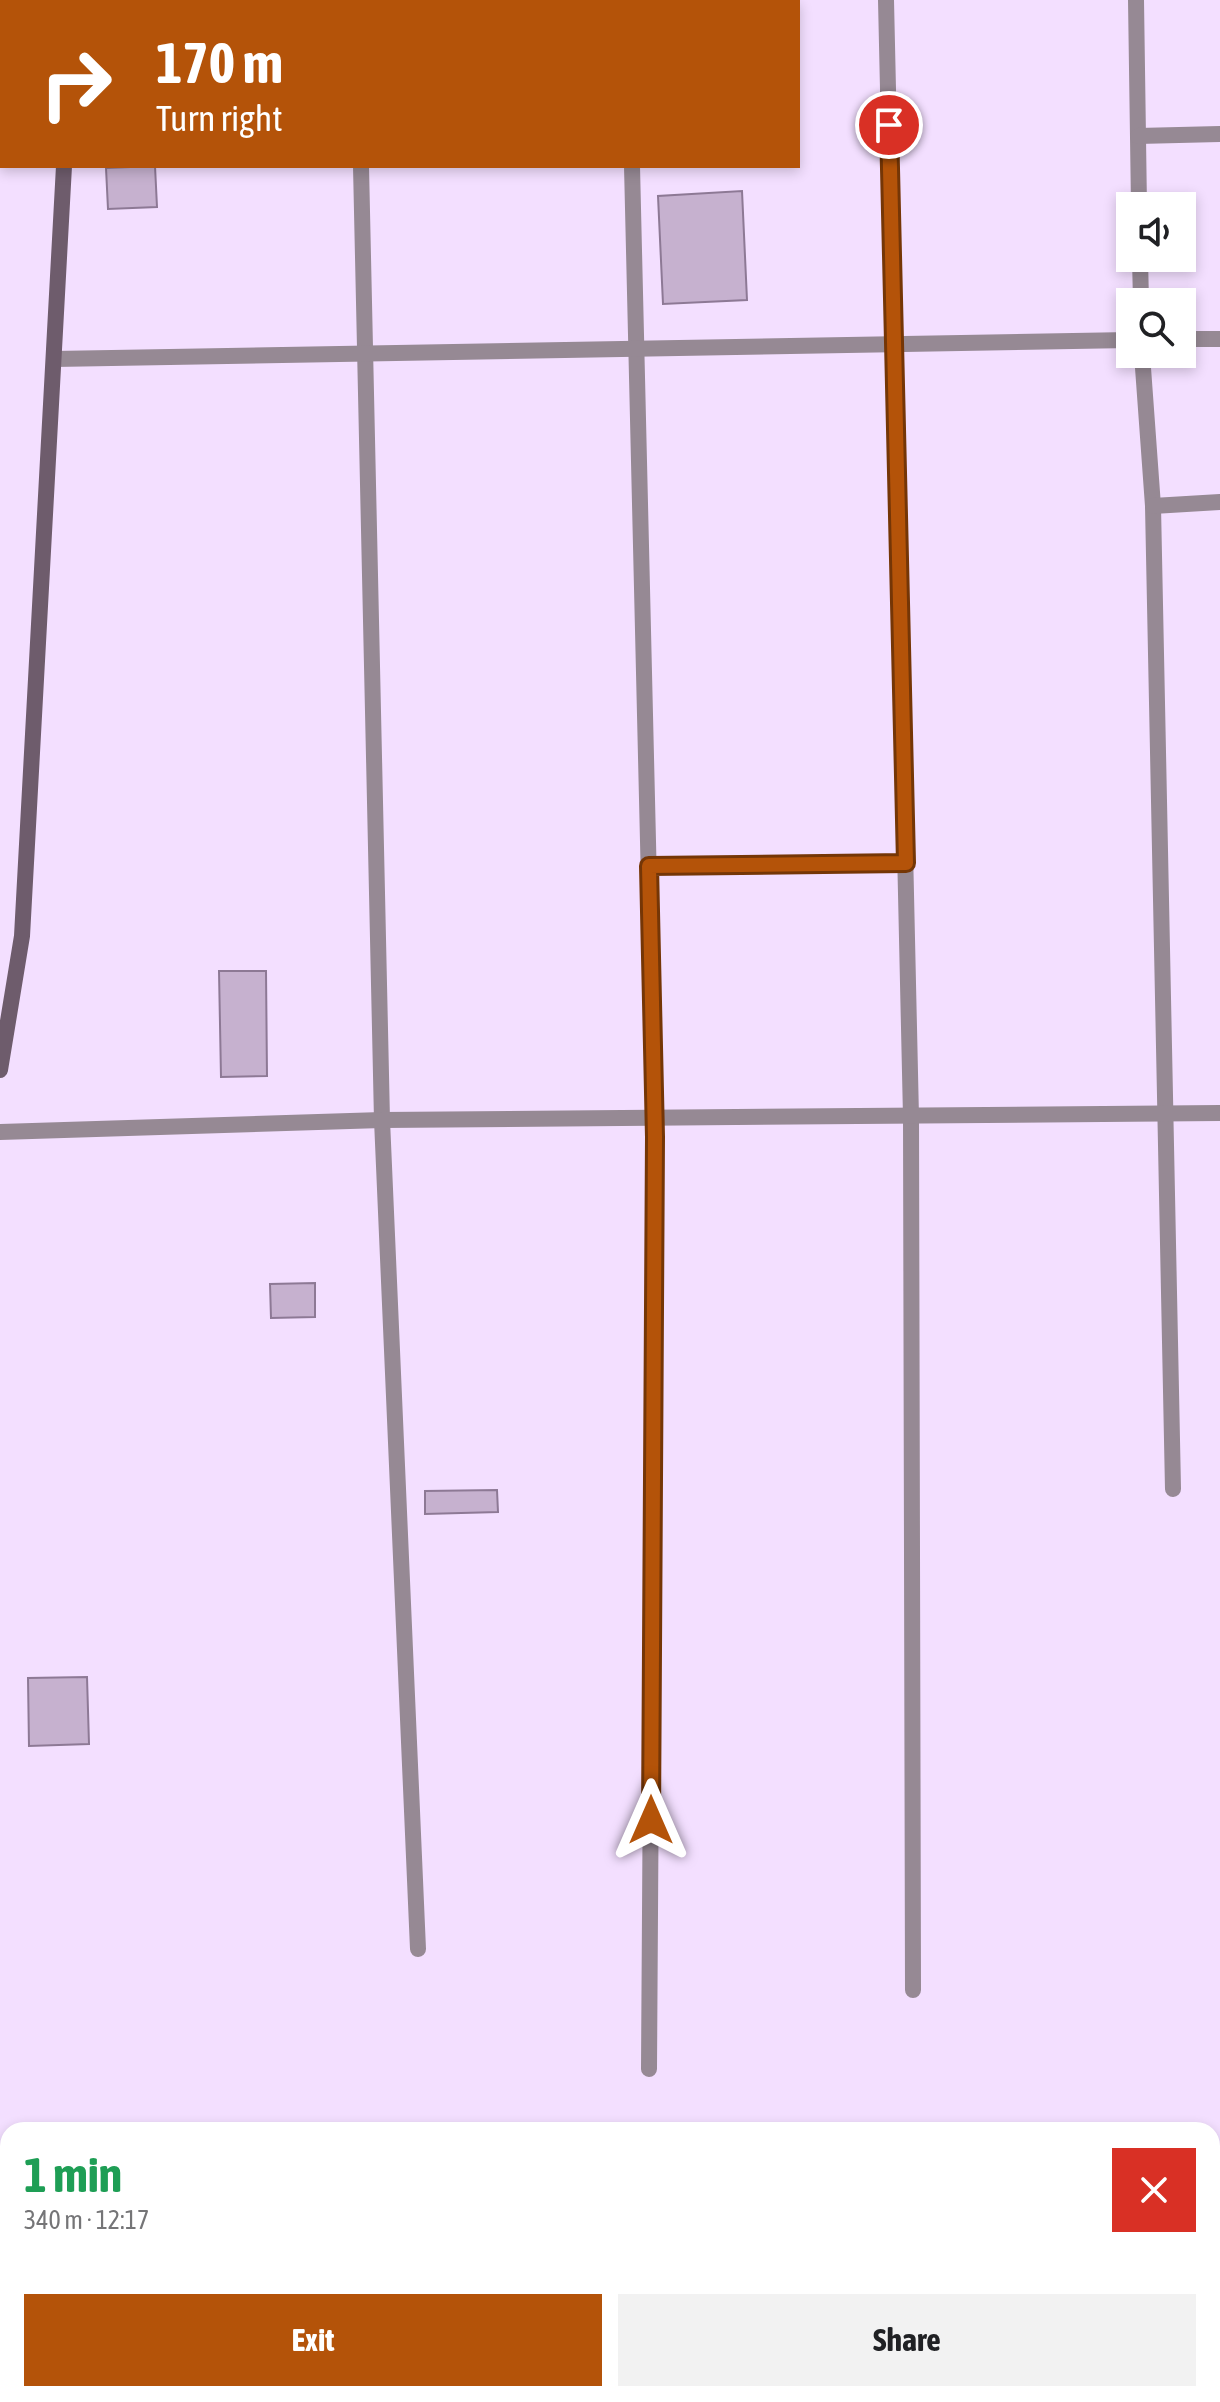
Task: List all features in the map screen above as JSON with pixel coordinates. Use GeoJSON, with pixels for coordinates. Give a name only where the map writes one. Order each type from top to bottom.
{"type":"FeatureCollection","features":[{"type":"Feature","properties":{"kind":"main road"},"geometry":{"type":"LineString","coordinates":[[0,1070],[22,936],[64,168]]}},
{"type":"Feature","properties":{"kind":"street"},"geometry":{"type":"LineString","coordinates":[[886,0],[911,1117],[913,1990]]}},
{"type":"Feature","properties":{"kind":"street"},"geometry":{"type":"LineString","coordinates":[[1136,0],[1139,192]]}},
{"type":"Feature","properties":{"kind":"street"},"geometry":{"type":"LineString","coordinates":[[1138,136],[1220,134]]}},
{"type":"Feature","properties":{"kind":"street"},"geometry":{"type":"LineString","coordinates":[[361,168],[382,1120],[418,1949]]}},
{"type":"Feature","properties":{"kind":"street"},"geometry":{"type":"LineString","coordinates":[[632,168],[655,1116],[649,2069]]}},
{"type":"Feature","properties":{"kind":"street"},"geometry":{"type":"LineString","coordinates":[[1196,339],[1220,339]]}},
{"type":"Feature","properties":{"kind":"street"},"geometry":{"type":"LineString","coordinates":[[54,359],[1116,340]]}},
{"type":"Feature","properties":{"kind":"street"},"geometry":{"type":"LineString","coordinates":[[1143,368],[1153,506],[1168,1116],[1173,1489]]}},
{"type":"Feature","properties":{"kind":"street"},"geometry":{"type":"LineString","coordinates":[[1153,506],[1220,502]]}},
{"type":"Feature","properties":{"kind":"street"},"geometry":{"type":"LineString","coordinates":[[649,866],[906,863]]}},
{"type":"Feature","properties":{"kind":"street"},"geometry":{"type":"LineString","coordinates":[[0,1132],[382,1120],[655,1116],[1168,1116],[1220,1113]]}},
{"type":"Feature","properties":{"kind":"building"},"geometry":{"type":"Polygon","coordinates":[[[106,168],[155,168],[157,207],[108,209],[106,168]]]}},
{"type":"Feature","properties":{"kind":"building"},"geometry":{"type":"Polygon","coordinates":[[[742,191],[747,300],[663,304],[658,196],[742,191]]]}},
{"type":"Feature","properties":{"kind":"building"},"geometry":{"type":"Polygon","coordinates":[[[219,971],[266,971],[267,1076],[221,1077],[219,971]]]}},
{"type":"Feature","properties":{"kind":"building"},"geometry":{"type":"Polygon","coordinates":[[[315,1283],[315,1317],[271,1318],[270,1284],[315,1283]]]}},
{"type":"Feature","properties":{"kind":"building"},"geometry":{"type":"Polygon","coordinates":[[[497,1490],[498,1512],[425,1514],[425,1491],[497,1490]]]}},
{"type":"Feature","properties":{"kind":"building"},"geometry":{"type":"Polygon","coordinates":[[[87,1677],[89,1744],[29,1746],[28,1678],[87,1677]]]}},
{"type":"Feature","properties":{"kind":"route"},"geometry":{"type":"LineString","coordinates":[[651,1820],[655,1137],[649,866],[906,863],[889,125]]}}]}
